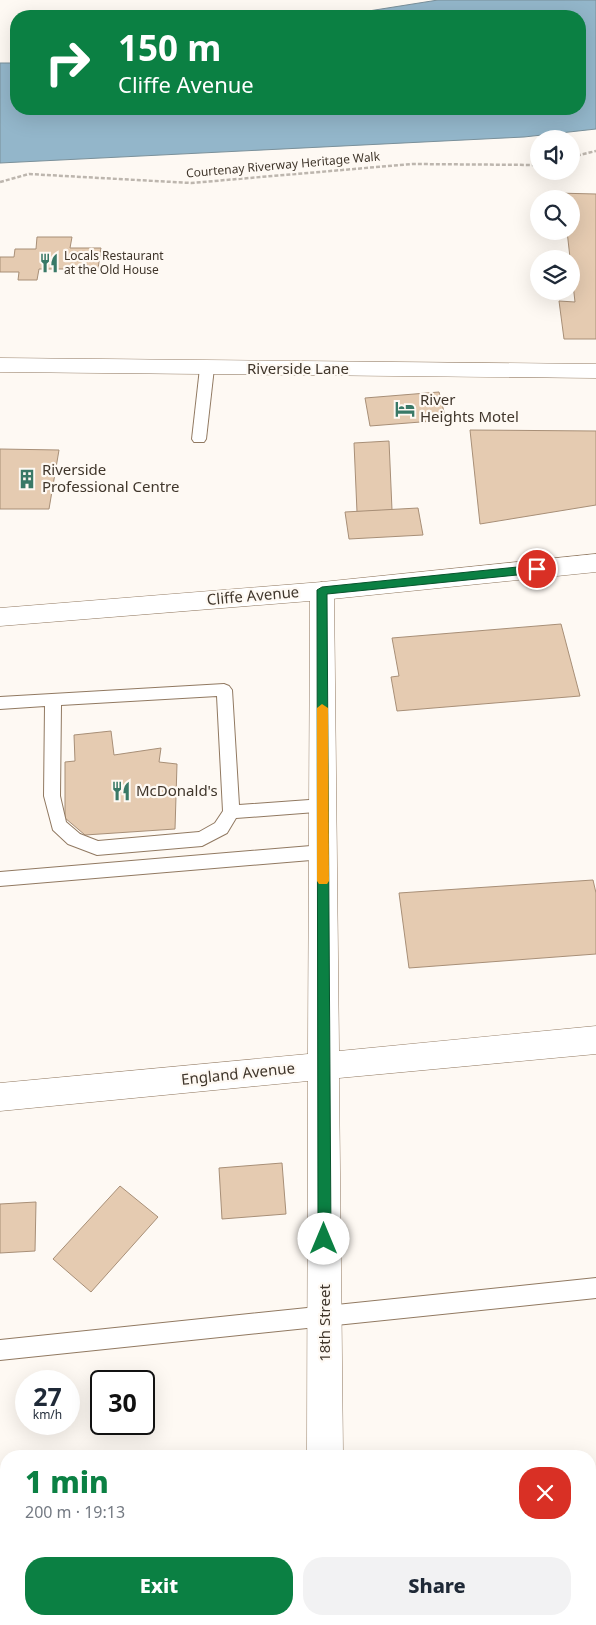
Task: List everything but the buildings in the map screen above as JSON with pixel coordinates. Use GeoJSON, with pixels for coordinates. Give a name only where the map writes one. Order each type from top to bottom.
{"type":"FeatureCollection","features":[{"type":"Feature","properties":{"kind":"street","name":"Riverside Lane"},"geometry":{"type":"LineString","coordinates":[[0,365],[596,371]]}},
{"type":"Feature","properties":{"kind":"street","name":"Cliffe Avenue"},"geometry":{"type":"LineString","coordinates":[[0,617],[322,590],[596,563]]}},
{"type":"Feature","properties":{"kind":"street","name":"18th Street"},"geometry":{"type":"LineString","coordinates":[[322,590],[325,1450]]}},
{"type":"Feature","properties":{"kind":"street","name":"England Avenue"},"geometry":{"type":"LineString","coordinates":[[0,1097],[596,1040]]}},
{"type":"Feature","properties":{"kind":"lane"},"geometry":{"type":"LineString","coordinates":[[199,439],[208,368]]}},
{"type":"Feature","properties":{"kind":"lane"},"geometry":{"type":"LineString","coordinates":[[0,703],[224,690],[231,812],[221,828],[202,839],[97,848],[74,839],[59,825],[52,796],[53,700]]}},
{"type":"Feature","properties":{"kind":"lane"},"geometry":{"type":"LineString","coordinates":[[231,812],[323,806]]}},
{"type":"Feature","properties":{"kind":"lane"},"geometry":{"type":"LineString","coordinates":[[0,879],[323,852]]}},
{"type":"Feature","properties":{"kind":"lane"},"geometry":{"type":"LineString","coordinates":[[0,1350],[596,1288]]}},
{"type":"Feature","properties":{"kind":"path"},"geometry":{"type":"LineString","coordinates":[[580,154],[596,150]]}},
{"type":"Feature","properties":{"kind":"path","name":"Courtenay Riverway Heritage Walk"},"geometry":{"type":"LineString","coordinates":[[0,182],[29,174],[191,183],[412,164],[530,165]]}},
{"type":"Feature","properties":{"kind":"water"},"geometry":{"type":"Polygon","coordinates":[[[438,0],[596,0],[596,129],[580,131],[530,130],[530,136],[524,137],[0,163],[0,63],[10,63],[10,115],[586,115],[586,10],[375,10],[438,0]]]}},
{"type":"Feature","properties":{"kind":"slow traffic"},"geometry":{"type":"LineString","coordinates":[[322,708],[323,881]]}},
{"type":"Feature","properties":{"kind":"place","name":"Locals Restaurant at the Old House"},"geometry":{"type":"Point","coordinates":[49,263]}},
{"type":"Feature","properties":{"kind":"place","name":"River Heights Motel"},"geometry":{"type":"Point","coordinates":[405,409]}},
{"type":"Feature","properties":{"kind":"place","name":"Riverside Professional Centre"},"geometry":{"type":"Point","coordinates":[27,479]}},
{"type":"Feature","properties":{"kind":"place","name":"McDonald's"},"geometry":{"type":"Point","coordinates":[121,791]}},
{"type":"Feature","properties":{"kind":"route"},"geometry":{"type":"LineString","coordinates":[[324,1239],[322,590],[537,569]]}}]}
